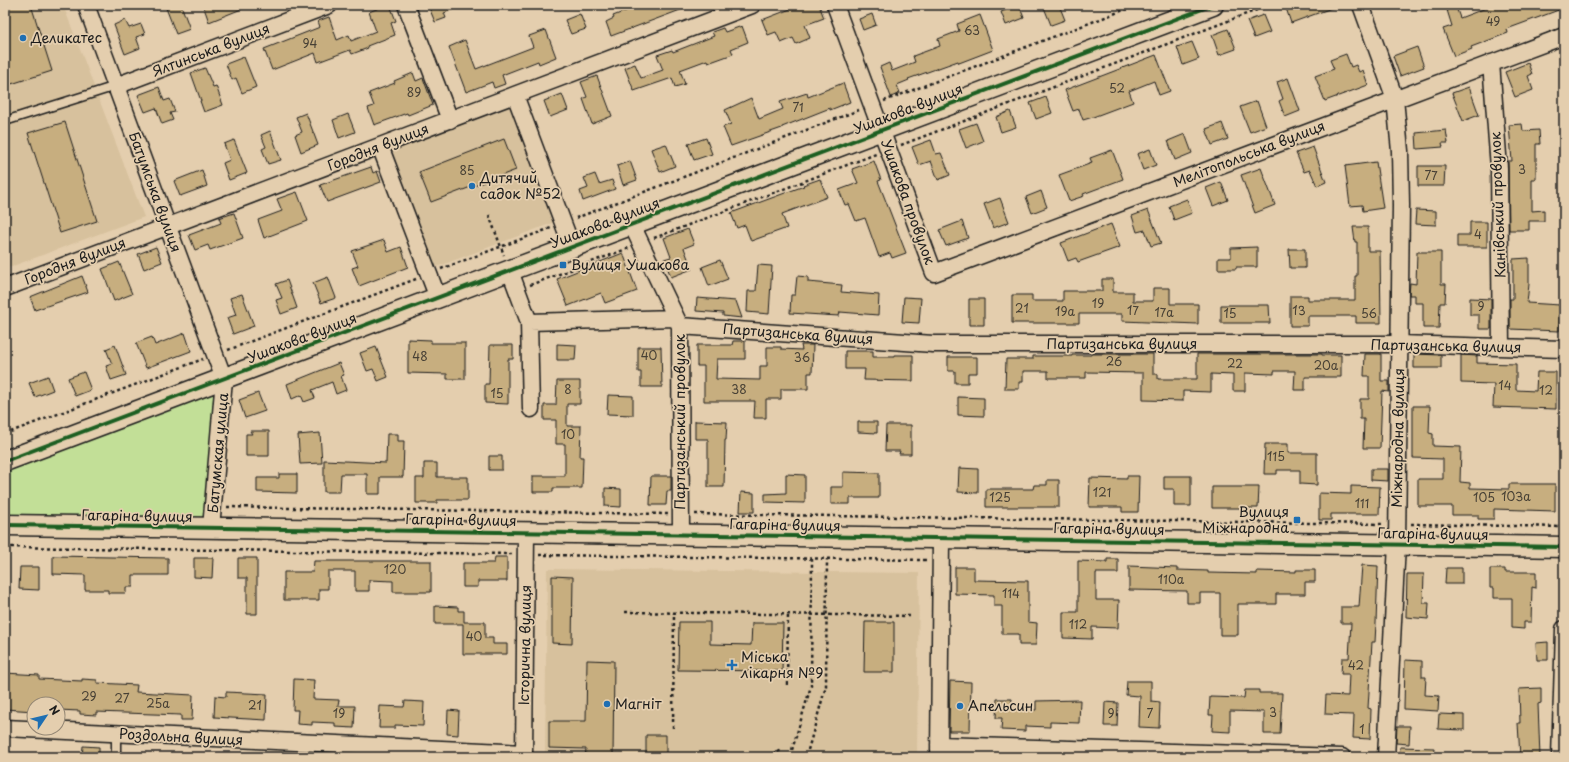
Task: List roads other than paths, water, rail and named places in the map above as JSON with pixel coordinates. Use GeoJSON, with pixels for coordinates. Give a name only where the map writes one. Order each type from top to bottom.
{"type":"FeatureCollection","features":[{"type":"Feature","properties":{"kind":"street","name":"Батумська вулиця"},"geometry":{"type":"LineString","coordinates":[[86,5],[224,379]]}},
{"type":"Feature","properties":{"kind":"street","name":"Ялтинська вулиця"},"geometry":{"type":"LineString","coordinates":[[116,86],[329,5]]}},
{"type":"Feature","properties":{"kind":"street"},"geometry":{"type":"LineString","coordinates":[[406,5],[450,120]]}},
{"type":"Feature","properties":{"kind":"street","name":"Городня вулиця"},"geometry":{"type":"LineString","coordinates":[[5,288],[752,5]]}},
{"type":"Feature","properties":{"kind":"street","name":"Ушакова провулок"},"geometry":{"type":"LineString","coordinates":[[835,5],[934,273]]}},
{"type":"Feature","properties":{"kind":"street","name":"Ушакова вулиця"},"geometry":{"type":"LineString","coordinates":[[5,461],[1212,5]]}},
{"type":"Feature","properties":{"kind":"street","name":"Міжнародна вулиця"},"geometry":{"type":"LineString","coordinates":[[1361,5],[1395,99],[1400,151],[1401,205],[1397,524],[1386,757]]}},
{"type":"Feature","properties":{"kind":"street","name":"Мелітопольська вулиця"},"geometry":{"type":"LineString","coordinates":[[934,273],[1564,36]]}},
{"type":"Feature","properties":{"kind":"street","name":"Канівський провулок"},"geometry":{"type":"LineString","coordinates":[[1491,63],[1499,168],[1501,347]]}},
{"type":"Feature","properties":{"kind":"street"},"geometry":{"type":"LineString","coordinates":[[514,95],[572,247]]}},
{"type":"Feature","properties":{"kind":"street"},"geometry":{"type":"LineString","coordinates":[[380,146],[438,298]]}},
{"type":"Feature","properties":{"kind":"street","name":"Партизанський провулок"},"geometry":{"type":"LineString","coordinates":[[632,225],[678,322],[681,534]]}},
{"type":"Feature","properties":{"kind":"street"},"geometry":{"type":"LineString","coordinates":[[510,271],[529,322],[531,409]]}},
{"type":"Feature","properties":{"kind":"street","name":"Партизанська вулиця"},"geometry":{"type":"LineString","coordinates":[[529,322],[678,322],[934,344],[1399,344],[1564,349]]}},
{"type":"Feature","properties":{"kind":"street","name":"Батумская улица"},"geometry":{"type":"LineString","coordinates":[[211,528],[224,379]]}},
{"type":"Feature","properties":{"kind":"street","name":"Гагаріна вулиця"},"geometry":{"type":"LineString","coordinates":[[5,525],[1564,547]]}},
{"type":"Feature","properties":{"kind":"street","name":"Історична вулиця"},"geometry":{"type":"LineString","coordinates":[[524,755],[526,532]]}},
{"type":"Feature","properties":{"kind":"street"},"geometry":{"type":"LineString","coordinates":[[941,538],[939,751],[1342,757]]}},
{"type":"Feature","properties":{"kind":"street"},"geometry":{"type":"LineString","coordinates":[[1560,757],[1564,629]]}},
{"type":"Feature","properties":{"kind":"street","name":"Роздольна вулиця"},"geometry":{"type":"LineString","coordinates":[[5,728],[524,755]]}},
{"type":"Feature","properties":{"kind":"lane"},"geometry":{"type":"LineString","coordinates":[[5,120],[116,86]]}},
{"type":"Feature","properties":{"kind":"lane"},"geometry":{"type":"LineString","coordinates":[[116,734],[116,757]]}},
{"type":"Feature","properties":{"kind":"place","name":"Деликатес"},"geometry":{"type":"Point","coordinates":[23,38]}},
{"type":"Feature","properties":{"kind":"place","name":"Дитячий садок №52"},"geometry":{"type":"Point","coordinates":[472,186]}},
{"type":"Feature","properties":{"kind":"place","name":"Вулиця Ушакова"},"geometry":{"type":"Point","coordinates":[563,265]}},
{"type":"Feature","properties":{"kind":"place","name":"Вулиця Міжнародна"},"geometry":{"type":"Point","coordinates":[1297,520]}},
{"type":"Feature","properties":{"kind":"place","name":"Міська лікарня №9"},"geometry":{"type":"Point","coordinates":[732,665]}},
{"type":"Feature","properties":{"kind":"place","name":"Магніт"},"geometry":{"type":"Point","coordinates":[607,704]}},
{"type":"Feature","properties":{"kind":"place","name":"Апельсин"},"geometry":{"type":"Point","coordinates":[960,706]}}]}
